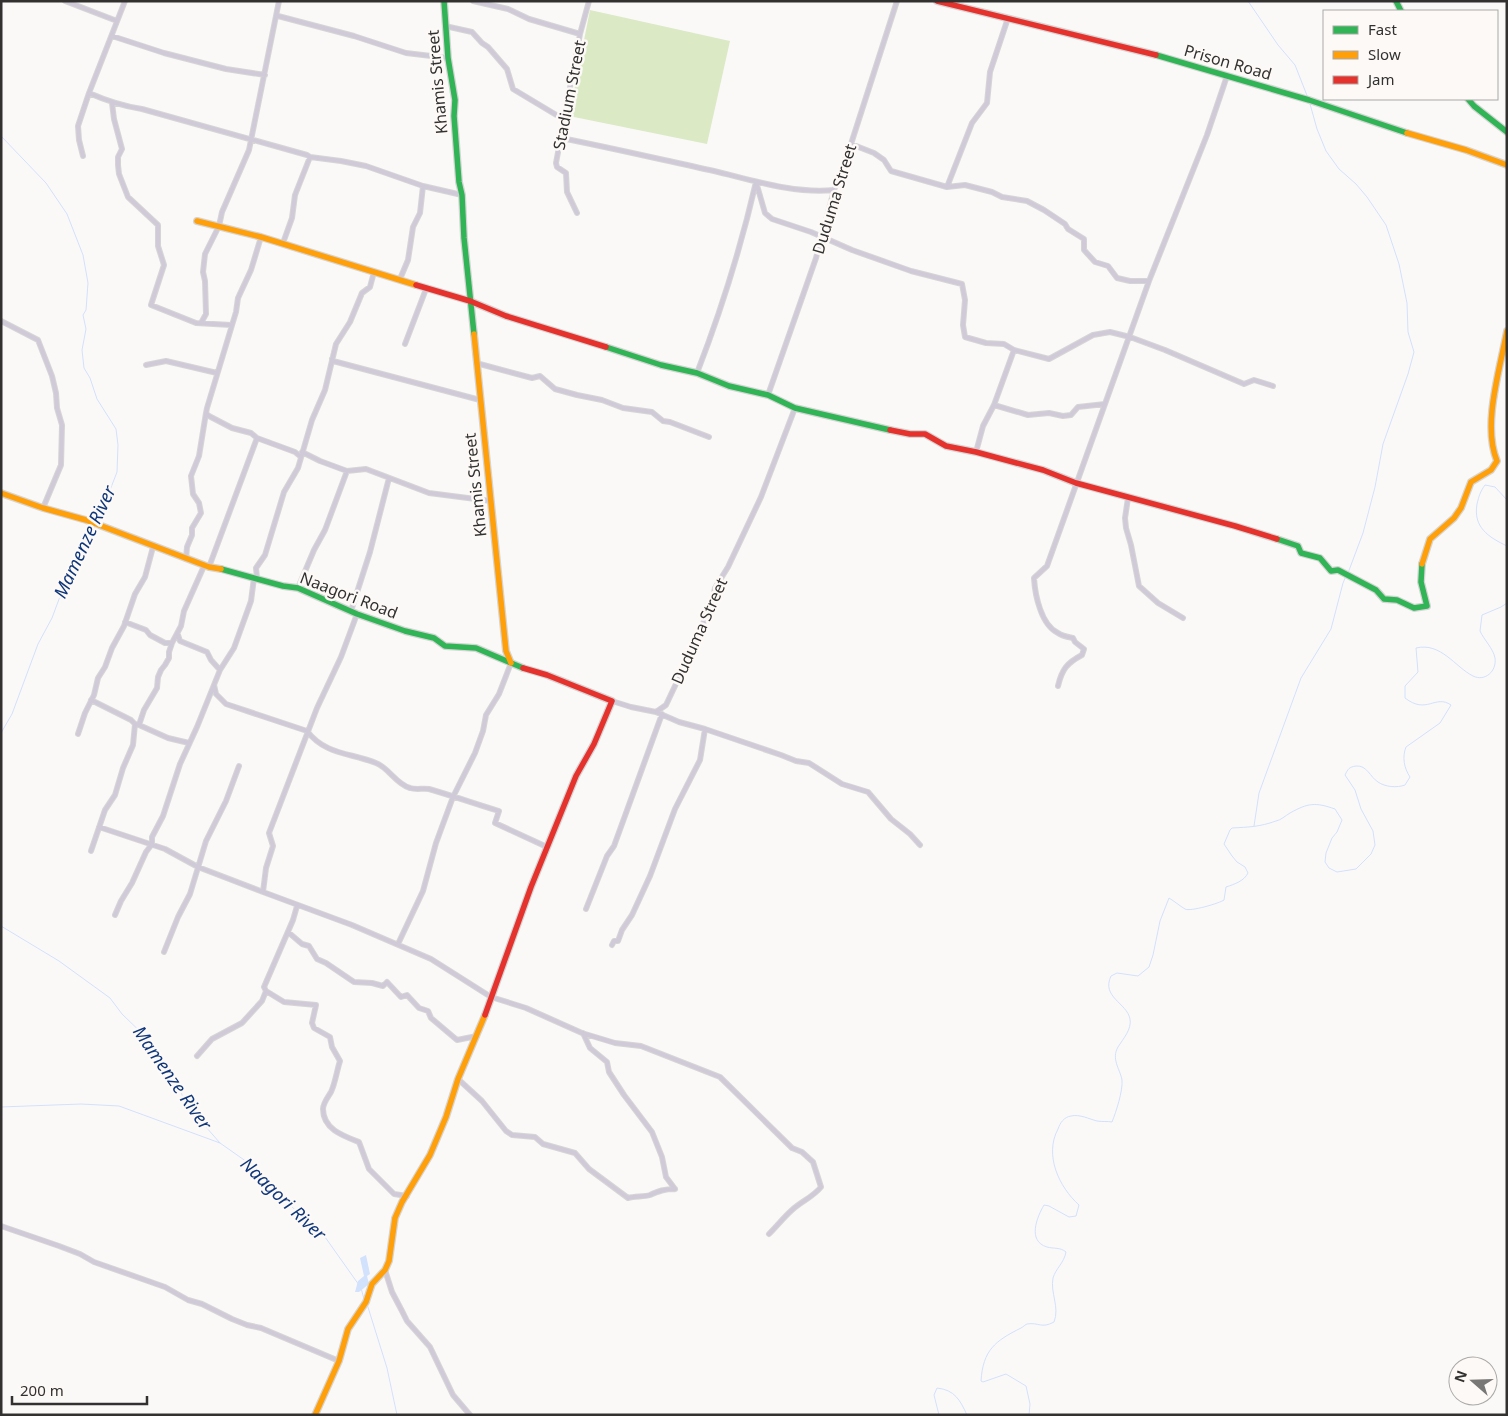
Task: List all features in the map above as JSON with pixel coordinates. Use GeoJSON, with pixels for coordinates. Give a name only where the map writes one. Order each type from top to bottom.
{"type":"FeatureCollection","features":[{"type":"Feature","properties":{"kind":"street"},"geometry":{"type":"LineString","coordinates":[[65,1],[117,21]]}},
{"type":"Feature","properties":{"kind":"street"},"geometry":{"type":"LineString","coordinates":[[83,156],[78,126],[125,1]]}},
{"type":"Feature","properties":{"kind":"street"},"geometry":{"type":"LineString","coordinates":[[201,323],[206,314],[203,272],[205,254],[219,226],[222,212],[249,150],[269,50],[278,16],[279,1]]}},
{"type":"Feature","properties":{"kind":"street","name":"Khamis Street"},"geometry":{"type":"LineString","coordinates":[[444,1],[448,58],[453,84],[457,156],[476,364],[506,651],[511,663]]}},
{"type":"Feature","properties":{"kind":"street"},"geometry":{"type":"LineString","coordinates":[[473,1],[508,9],[529,20],[580,34]]}},
{"type":"Feature","properties":{"kind":"street","name":"Stadium Street"},"geometry":{"type":"LineString","coordinates":[[577,213],[567,192],[566,173],[556,163],[588,1]]}},
{"type":"Feature","properties":{"kind":"street","name":"Duduma Street"},"geometry":{"type":"LineString","coordinates":[[768,395],[822,237],[834,190],[851,144],[896,1]]}},
{"type":"Feature","properties":{"kind":"street","name":"Prison Road"},"geometry":{"type":"LineString","coordinates":[[937,1],[1134,49],[1466,150],[1507,165]]}},
{"type":"Feature","properties":{"kind":"street"},"geometry":{"type":"LineString","coordinates":[[278,16],[354,36],[406,53],[448,58]]}},
{"type":"Feature","properties":{"kind":"street"},"geometry":{"type":"LineString","coordinates":[[946,187],[972,123],[987,104],[990,72],[1008,18]]}},
{"type":"Feature","properties":{"kind":"street"},"geometry":{"type":"LineString","coordinates":[[445,26],[472,32],[507,69],[513,89],[564,119]]}},
{"type":"Feature","properties":{"kind":"street"},"geometry":{"type":"LineString","coordinates":[[112,36],[164,53],[226,69],[265,74]]}},
{"type":"Feature","properties":{"kind":"street"},"geometry":{"type":"LineString","coordinates":[[1058,686],[1061,673],[1068,665],[1082,655],[1084,649],[1073,638],[1058,633],[1048,625],[1035,595],[1034,578],[1047,566],[1149,281],[1207,135],[1227,76]]}},
{"type":"Feature","properties":{"kind":"street"},"geometry":{"type":"LineString","coordinates":[[90,93],[112,104],[117,102],[126,107],[142,109],[310,157],[366,166],[423,186],[462,195]]}},
{"type":"Feature","properties":{"kind":"street"},"geometry":{"type":"LineString","coordinates":[[1469,100],[1507,132]]}},
{"type":"Feature","properties":{"kind":"street"},"geometry":{"type":"LineString","coordinates":[[112,104],[122,149],[118,157],[119,174],[128,197],[158,225],[158,246],[164,265],[152,305],[196,323],[231,325]]}},
{"type":"Feature","properties":{"kind":"street"},"geometry":{"type":"LineString","coordinates":[[560,138],[631,152],[756,182],[813,191],[834,190]]}},
{"type":"Feature","properties":{"kind":"street"},"geometry":{"type":"LineString","coordinates":[[851,144],[874,153],[884,160],[891,171],[946,187],[965,185],[992,192],[1002,197],[1027,202],[1044,210],[1065,224],[1068,230],[1084,239],[1084,250],[1095,262],[1108,266],[1117,278],[1130,282],[1149,281]]}},
{"type":"Feature","properties":{"kind":"street"},"geometry":{"type":"LineString","coordinates":[[283,243],[292,218],[295,195],[310,157]]}},
{"type":"Feature","properties":{"kind":"street"},"geometry":{"type":"LineString","coordinates":[[756,182],[765,213],[772,219],[924,276],[962,284],[966,300],[963,326],[965,337],[986,343],[1004,344],[1014,350],[1049,359],[1093,335],[1110,332],[1130,337],[1244,384],[1254,380],[1273,386]]}},
{"type":"Feature","properties":{"kind":"street"},"geometry":{"type":"LineString","coordinates":[[696,373],[712,336],[721,308],[756,182]]}},
{"type":"Feature","properties":{"kind":"street"},"geometry":{"type":"LineString","coordinates":[[400,279],[408,260],[414,227],[420,213],[423,186]]}},
{"type":"Feature","properties":{"kind":"street"},"geometry":{"type":"LineString","coordinates":[[197,221],[283,243],[400,279],[506,316],[661,365],[696,373],[730,386],[768,395],[795,408],[884,429],[910,434],[925,434],[946,446],[1043,470],[1076,483],[1235,526],[1298,546],[1301,553],[1320,558],[1332,571],[1338,570],[1376,590],[1384,599],[1397,600],[1414,608],[1427,606],[1421,582],[1421,567],[1430,539],[1454,518],[1461,508],[1472,482],[1491,470],[1497,461],[1492,436],[1492,412],[1507,331]]}},
{"type":"Feature","properties":{"kind":"street"},"geometry":{"type":"LineString","coordinates":[[186,559],[192,528],[201,513],[199,503],[193,494],[191,476],[199,456],[207,408],[236,312],[238,298],[251,270],[261,237]]}},
{"type":"Feature","properties":{"kind":"street"},"geometry":{"type":"LineString","coordinates":[[115,915],[120,901],[132,883],[146,852],[152,844],[152,837],[163,816],[174,779],[189,743],[220,670],[234,648],[251,601],[256,568],[265,555],[284,492],[298,468],[312,420],[324,390],[336,344],[350,322],[357,302],[370,287],[374,272]]}},
{"type":"Feature","properties":{"kind":"street"},"geometry":{"type":"LineString","coordinates":[[405,344],[420,300],[426,289]]}},
{"type":"Feature","properties":{"kind":"street"},"geometry":{"type":"LineString","coordinates":[[1,321],[38,340],[52,376],[56,393],[57,408],[62,425],[61,465],[43,508]]}},
{"type":"Feature","properties":{"kind":"street"},"geometry":{"type":"LineString","coordinates":[[976,452],[983,426],[994,405],[1014,350]]}},
{"type":"Feature","properties":{"kind":"street"},"geometry":{"type":"LineString","coordinates":[[332,359],[480,400]]}},
{"type":"Feature","properties":{"kind":"street"},"geometry":{"type":"LineString","coordinates":[[146,365],[166,361],[217,372]]}},
{"type":"Feature","properties":{"kind":"street"},"geometry":{"type":"LineString","coordinates":[[476,364],[532,378],[540,376],[555,389],[609,402],[623,408],[652,412],[662,421],[670,422],[709,437]]}},
{"type":"Feature","properties":{"kind":"street"},"geometry":{"type":"LineString","coordinates":[[994,405],[1028,415],[1049,413],[1063,416],[1071,415],[1078,407],[1106,404]]}},
{"type":"Feature","properties":{"kind":"street","name":"Duduma Street"},"geometry":{"type":"LineString","coordinates":[[656,712],[666,705],[708,612],[715,588],[728,567],[761,497],[795,408]]}},
{"type":"Feature","properties":{"kind":"street"},"geometry":{"type":"LineString","coordinates":[[206,413],[232,428],[295,452],[301,457]]}},
{"type":"Feature","properties":{"kind":"street"},"geometry":{"type":"LineString","coordinates":[[91,851],[105,810],[115,795],[123,768],[133,745],[137,724],[157,688],[158,677],[169,658],[172,643],[178,635],[188,602],[206,566],[257,438]]}},
{"type":"Feature","properties":{"kind":"street"},"geometry":{"type":"LineString","coordinates":[[302,452],[347,471],[366,470],[429,493],[491,501]]}},
{"type":"Feature","properties":{"kind":"street"},"geometry":{"type":"LineString","coordinates":[[298,588],[314,550],[325,530],[347,471]]}},
{"type":"Feature","properties":{"kind":"street"},"geometry":{"type":"LineString","coordinates":[[351,611],[370,552],[389,478]]}},
{"type":"Feature","properties":{"kind":"street","name":"Naagori Road"},"geometry":{"type":"LineString","coordinates":[[1,493],[43,508],[86,520],[206,566],[283,586],[298,588],[358,614],[399,628],[408,634],[432,636],[445,646],[476,648],[522,668],[547,675],[631,707],[656,712],[679,722],[706,729],[796,762],[809,763],[842,784],[868,792],[891,819],[910,834],[920,845]]}},
{"type":"Feature","properties":{"kind":"street"},"geometry":{"type":"LineString","coordinates":[[1128,498],[1125,518],[1126,528],[1139,586],[1158,602],[1183,618]]}},
{"type":"Feature","properties":{"kind":"street"},"geometry":{"type":"LineString","coordinates":[[78,734],[98,678],[105,667],[125,622],[135,594],[145,577],[153,547]]}},
{"type":"Feature","properties":{"kind":"street"},"geometry":{"type":"LineString","coordinates":[[263,892],[266,868],[273,846],[269,833],[317,708],[358,614]]}},
{"type":"Feature","properties":{"kind":"street"},"geometry":{"type":"LineString","coordinates":[[125,622],[146,630],[150,635],[165,642],[172,643]]}},
{"type":"Feature","properties":{"kind":"street"},"geometry":{"type":"LineString","coordinates":[[178,635],[180,642],[207,652],[220,670]]}},
{"type":"Feature","properties":{"kind":"street"},"geometry":{"type":"LineString","coordinates":[[398,944],[423,891],[436,844],[453,797],[475,753],[483,731],[486,715],[499,694],[511,663]]}},
{"type":"Feature","properties":{"kind":"street"},"geometry":{"type":"LineString","coordinates":[[214,684],[216,694],[226,704],[308,731],[315,741],[341,753],[378,763],[403,785],[411,789],[426,788],[499,811],[495,823],[548,847]]}},
{"type":"Feature","properties":{"kind":"street"},"geometry":{"type":"LineString","coordinates":[[91,700],[168,738],[189,743]]}},
{"type":"Feature","properties":{"kind":"street"},"geometry":{"type":"LineString","coordinates":[[315,1415],[339,1361],[348,1329],[366,1302],[372,1284],[386,1270],[395,1218],[402,1202],[430,1155],[446,1117],[458,1079],[477,1036],[576,776],[594,744],[612,700]]}},
{"type":"Feature","properties":{"kind":"street"},"geometry":{"type":"LineString","coordinates":[[666,705],[668,717]]}},
{"type":"Feature","properties":{"kind":"street"},"geometry":{"type":"LineString","coordinates":[[586,909],[607,856],[614,846],[662,714]]}},
{"type":"Feature","properties":{"kind":"street"},"geometry":{"type":"LineString","coordinates":[[612,945],[614,941],[618,941],[650,876],[675,809],[700,760],[706,729]]}},
{"type":"Feature","properties":{"kind":"street"},"geometry":{"type":"LineString","coordinates":[[164,952],[190,894],[206,841],[226,801],[239,766]]}},
{"type":"Feature","properties":{"kind":"street"},"geometry":{"type":"LineString","coordinates":[[99,827],[165,849],[198,867],[398,944],[431,959],[491,997],[526,1008],[582,1033],[615,1043],[641,1046],[720,1077],[792,1148],[802,1152],[813,1162],[821,1187],[813,1196],[791,1211],[769,1234]]}},
{"type":"Feature","properties":{"kind":"street"},"geometry":{"type":"LineString","coordinates":[[198,1056],[212,1038],[242,1023],[262,1001],[266,991],[264,987],[297,906]]}},
{"type":"Feature","properties":{"kind":"street"},"geometry":{"type":"LineString","coordinates":[[288,932],[302,944],[309,946],[317,959],[354,982],[383,986],[387,982],[401,997],[407,995],[419,1008],[428,1011],[430,1018],[457,1040],[477,1036]]}},
{"type":"Feature","properties":{"kind":"street"},"geometry":{"type":"LineString","coordinates":[[266,991],[284,1002],[316,1005],[312,1023],[314,1028],[330,1037],[332,1048],[340,1061],[332,1090],[326,1099],[323,1109],[327,1124],[338,1133],[358,1142],[369,1169],[394,1194],[407,1196]]}},
{"type":"Feature","properties":{"kind":"street"},"geometry":{"type":"LineString","coordinates":[[458,1079],[482,1101],[512,1135],[535,1137],[543,1144],[575,1153],[588,1169],[628,1198],[648,1195],[664,1189],[675,1189],[666,1177],[662,1156],[652,1132],[624,1095],[609,1072],[606,1062],[590,1048],[582,1033]]}},
{"type":"Feature","properties":{"kind":"street"},"geometry":{"type":"LineString","coordinates":[[1,1226],[165,1287],[188,1300],[202,1304],[247,1325],[261,1328],[339,1361]]}},
{"type":"Feature","properties":{"kind":"street"},"geometry":{"type":"LineString","coordinates":[[386,1270],[392,1292],[407,1321],[430,1347],[453,1395],[470,1415]]}},
{"type":"Feature","properties":{"kind":"green space"},"geometry":{"type":"Polygon","coordinates":[[[590,10],[730,41],[707,144],[569,116],[590,10]]]}},
{"type":"Feature","properties":{"kind":"water"},"geometry":{"type":"Polygon","coordinates":[[[366,1255],[370,1274],[367,1276],[369,1284],[359,1292],[355,1292],[358,1281],[364,1276],[360,1258],[366,1255]]]}},
{"type":"Feature","properties":{"kind":"waterway"},"geometry":{"type":"LineString","coordinates":[[1248,1],[1278,45],[1295,65],[1308,98]]}},
{"type":"Feature","properties":{"kind":"waterway"},"geometry":{"type":"LineString","coordinates":[[1310,104],[1326,151],[1339,169],[1367,197],[1386,225],[1399,264],[1407,303],[1408,332],[1414,352],[1383,444],[1375,487],[1363,533],[1348,573]]}},
{"type":"Feature","properties":{"kind":"waterway","name":"Mamenze River"},"geometry":{"type":"LineString","coordinates":[[1,136],[46,183],[67,214],[83,255],[88,283],[86,310],[83,315],[86,329],[82,350],[84,368],[90,378],[97,399],[116,429],[118,445],[117,472],[98,521]]}},
{"type":"Feature","properties":{"kind":"waterway"},"geometry":{"type":"LineString","coordinates":[[1507,500],[1495,487],[1485,485],[1479,496],[1476,512],[1477,519],[1483,530],[1507,546]]}},
{"type":"Feature","properties":{"kind":"waterway","name":"Mamenze River"},"geometry":{"type":"LineString","coordinates":[[1,733],[12,714],[38,644],[52,618],[68,575],[95,527]]}},
{"type":"Feature","properties":{"kind":"waterway"},"geometry":{"type":"LineString","coordinates":[[1254,826],[1259,793],[1301,678],[1331,629],[1346,576]]}},
{"type":"Feature","properties":{"kind":"waterway"},"geometry":{"type":"LineString","coordinates":[[1029,1415],[1030,1404],[1026,1386],[1006,1374],[983,1382],[981,1381],[982,1370],[984,1361],[997,1342],[1027,1324],[1046,1325],[1054,1322],[1056,1316],[1052,1284],[1056,1271],[1066,1252],[1041,1244],[1037,1240],[1035,1228],[1044,1205],[1069,1217],[1076,1216],[1079,1205],[1065,1189],[1053,1160],[1054,1139],[1061,1123],[1066,1118],[1074,1116],[1112,1122],[1117,1107],[1122,1080],[1115,1056],[1128,1030],[1130,1019],[1128,1013],[1109,989],[1111,976],[1117,973],[1138,976],[1149,967],[1160,921],[1169,898],[1188,910],[1211,905],[1224,900],[1226,887],[1239,882],[1246,876],[1248,873],[1245,867],[1237,862],[1224,844],[1232,828],[1254,826],[1280,820],[1307,805],[1322,805],[1335,809],[1342,820],[1332,838],[1326,853],[1325,862],[1329,868],[1337,872],[1356,869],[1371,854],[1375,845],[1373,831],[1361,809],[1355,790],[1345,775],[1347,771],[1352,767],[1360,766],[1366,769],[1381,784],[1391,786],[1405,785],[1410,777],[1404,762],[1406,747],[1440,723],[1451,705],[1445,702],[1419,705],[1405,698],[1405,686],[1418,672],[1416,648],[1425,647],[1440,652],[1466,672],[1482,678],[1492,671],[1495,663],[1492,651],[1480,631],[1482,615],[1507,603]]}},
{"type":"Feature","properties":{"kind":"waterway","name":"Mamenze River"},"geometry":{"type":"LineString","coordinates":[[1,926],[59,961],[110,998],[122,1014],[150,1041],[157,1053],[160,1064],[181,1092],[185,1103],[220,1143]]}},
{"type":"Feature","properties":{"kind":"waterway","name":"Naagori River"},"geometry":{"type":"LineString","coordinates":[[1,1107],[81,1104],[119,1106],[220,1143],[257,1169],[271,1188],[301,1215],[309,1225],[325,1237],[359,1285]]}},
{"type":"Feature","properties":{"kind":"waterway","name":"Naagori River"},"geometry":{"type":"LineString","coordinates":[[361,1288],[364,1299]]}},
{"type":"Feature","properties":{"kind":"waterway","name":"Naagori River"},"geometry":{"type":"LineString","coordinates":[[367,1304],[387,1368],[397,1415]]}},
{"type":"Feature","properties":{"kind":"waterway"},"geometry":{"type":"LineString","coordinates":[[939,1415],[934,1395],[937,1388],[953,1393],[967,1415]]}},
{"type":"Feature","properties":{"kind":"traffic: fast"},"geometry":{"type":"LineString","coordinates":[[444,1],[448,58],[455,100],[454,116],[459,182],[462,195],[464,238],[474,334]]}},
{"type":"Feature","properties":{"kind":"traffic: fast"},"geometry":{"type":"LineString","coordinates":[[1396,1],[1400,10]]}},
{"type":"Feature","properties":{"kind":"traffic: fast"},"geometry":{"type":"LineString","coordinates":[[1156,55],[1309,100],[1407,133]]}},
{"type":"Feature","properties":{"kind":"traffic: fast"},"geometry":{"type":"LineString","coordinates":[[1469,100],[1507,132]]}},
{"type":"Feature","properties":{"kind":"traffic: fast"},"geometry":{"type":"LineString","coordinates":[[606,347],[661,365],[697,373],[729,386],[768,395],[795,408],[890,430]]}},
{"type":"Feature","properties":{"kind":"traffic: fast"},"geometry":{"type":"LineString","coordinates":[[1277,539],[1298,546],[1301,553],[1320,558],[1331,571],[1338,570],[1376,590],[1384,599],[1397,600],[1414,608],[1427,606],[1421,582],[1422,564]]}},
{"type":"Feature","properties":{"kind":"traffic: fast"},"geometry":{"type":"LineString","coordinates":[[221,569],[283,586],[298,588],[357,614],[405,631],[434,638],[445,646],[476,648],[523,668]]}},
{"type":"Feature","properties":{"kind":"traffic: slow"},"geometry":{"type":"LineString","coordinates":[[1407,133],[1466,150],[1507,165]]}},
{"type":"Feature","properties":{"kind":"traffic: slow"},"geometry":{"type":"LineString","coordinates":[[197,221],[261,237],[416,285]]}},
{"type":"Feature","properties":{"kind":"traffic: slow"},"geometry":{"type":"LineString","coordinates":[[1422,564],[1430,539],[1454,518],[1461,508],[1471,482],[1491,470],[1497,461],[1491,431],[1492,414],[1507,331]]}},
{"type":"Feature","properties":{"kind":"traffic: slow"},"geometry":{"type":"LineString","coordinates":[[474,334],[506,651],[511,663]]}},
{"type":"Feature","properties":{"kind":"traffic: slow"},"geometry":{"type":"LineString","coordinates":[[1,493],[43,508],[86,520],[209,567],[221,569]]}},
{"type":"Feature","properties":{"kind":"traffic: slow"},"geometry":{"type":"LineString","coordinates":[[315,1415],[339,1361],[348,1329],[366,1302],[372,1284],[385,1270],[389,1261],[395,1218],[402,1202],[430,1155],[446,1117],[458,1079],[485,1015]]}},
{"type":"Feature","properties":{"kind":"traffic: jam"},"geometry":{"type":"LineString","coordinates":[[937,1],[1156,55]]}},
{"type":"Feature","properties":{"kind":"traffic: jam"},"geometry":{"type":"LineString","coordinates":[[416,285],[470,301],[506,316],[606,347]]}},
{"type":"Feature","properties":{"kind":"traffic: jam"},"geometry":{"type":"LineString","coordinates":[[890,430],[910,434],[925,434],[946,446],[1043,470],[1076,483],[1277,539]]}},
{"type":"Feature","properties":{"kind":"traffic: jam"},"geometry":{"type":"LineString","coordinates":[[485,1015],[531,887],[576,776],[594,744],[612,701],[547,675],[523,668]]}}]}
